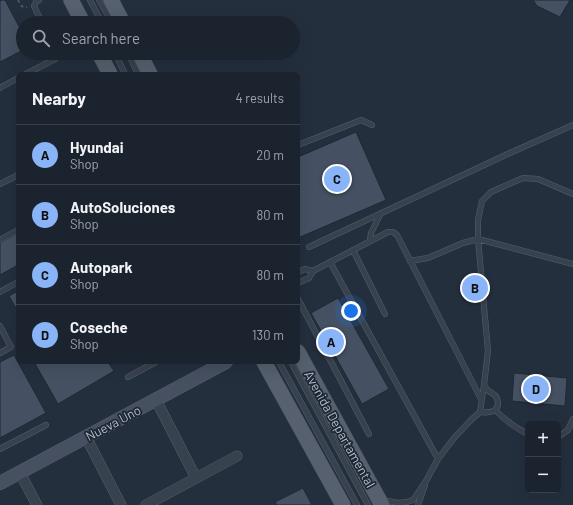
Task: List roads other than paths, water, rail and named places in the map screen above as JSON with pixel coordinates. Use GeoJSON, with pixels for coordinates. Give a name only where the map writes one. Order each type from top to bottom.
{"type":"FeatureCollection","features":[{"type":"Feature","properties":{"kind":"main road"},"geometry":{"type":"LineString","coordinates":[[71,0],[79,16]]}},
{"type":"Feature","properties":{"kind":"main road"},"geometry":{"type":"LineString","coordinates":[[111,0],[119,16]]}},
{"type":"Feature","properties":{"kind":"main road"},"geometry":{"type":"LineString","coordinates":[[103,60],[109,72]]}},
{"type":"Feature","properties":{"kind":"main road"},"geometry":{"type":"LineString","coordinates":[[143,60],[149,72]]}},
{"type":"Feature","properties":{"kind":"main road","name":"Avenida Departamental"},"geometry":{"type":"LineString","coordinates":[[300,356],[341,430],[376,503]]}},
{"type":"Feature","properties":{"kind":"main road"},"geometry":{"type":"LineString","coordinates":[[265,364],[343,505]]}},
{"type":"Feature","properties":{"kind":"street","name":"Nueva Uno"},"geometry":{"type":"LineString","coordinates":[[0,483],[222,364]]}},
{"type":"Feature","properties":{"kind":"street"},"geometry":{"type":"LineString","coordinates":[[156,400],[196,478]]}},
{"type":"Feature","properties":{"kind":"street"},"geometry":{"type":"LineString","coordinates":[[86,437],[122,505]]}},
{"type":"Feature","properties":{"kind":"street"},"geometry":{"type":"LineString","coordinates":[[146,505],[237,456]]}},
{"type":"Feature","properties":{"kind":"street"},"geometry":{"type":"LineString","coordinates":[[20,473],[37,505]]}},
{"type":"Feature","properties":{"kind":"lane"},"geometry":{"type":"LineString","coordinates":[[39,0],[34,6],[39,16]]}},
{"type":"Feature","properties":{"kind":"lane"},"geometry":{"type":"LineString","coordinates":[[90,0],[98,16]]}},
{"type":"Feature","properties":{"kind":"lane"},"geometry":{"type":"LineString","coordinates":[[99,0],[108,16]]}},
{"type":"Feature","properties":{"kind":"lane"},"geometry":{"type":"LineString","coordinates":[[30,72],[53,60]]}},
{"type":"Feature","properties":{"kind":"lane"},"geometry":{"type":"LineString","coordinates":[[118,60],[124,72]]}},
{"type":"Feature","properties":{"kind":"lane"},"geometry":{"type":"LineString","coordinates":[[131,60],[137,72]]}},
{"type":"Feature","properties":{"kind":"lane"},"geometry":{"type":"LineString","coordinates":[[0,88],[16,79]]}},
{"type":"Feature","properties":{"kind":"lane"},"geometry":{"type":"LineString","coordinates":[[300,145],[361,120],[372,125]]}},
{"type":"Feature","properties":{"kind":"lane"},"geometry":{"type":"LineString","coordinates":[[309,247],[573,125]]}},
{"type":"Feature","properties":{"kind":"lane"},"geometry":{"type":"LineString","coordinates":[[0,184],[16,176]]}},
{"type":"Feature","properties":{"kind":"lane"},"geometry":{"type":"LineString","coordinates":[[292,364],[359,487],[376,503],[407,502],[413,500],[426,481],[438,459],[458,434],[480,412],[488,351],[478,239],[478,220],[482,202],[491,192],[523,178],[538,179],[573,194]]}},
{"type":"Feature","properties":{"kind":"lane"},"geometry":{"type":"LineString","coordinates":[[370,240],[371,233],[381,213]]}},
{"type":"Feature","properties":{"kind":"lane"},"geometry":{"type":"LineString","coordinates":[[0,240],[16,231]]}},
{"type":"Feature","properties":{"kind":"lane"},"geometry":{"type":"LineString","coordinates":[[300,282],[309,278],[313,271],[370,240],[388,232],[393,232],[397,235],[482,398]]}},
{"type":"Feature","properties":{"kind":"lane"},"geometry":{"type":"LineString","coordinates":[[410,261],[428,258],[463,243],[478,239],[573,264]]}},
{"type":"Feature","properties":{"kind":"lane"},"geometry":{"type":"LineString","coordinates":[[353,250],[385,314]]}},
{"type":"Feature","properties":{"kind":"lane"},"geometry":{"type":"LineString","coordinates":[[330,262],[438,459]]}},
{"type":"Feature","properties":{"kind":"lane"},"geometry":{"type":"LineString","coordinates":[[300,271],[305,269],[313,271]]}},
{"type":"Feature","properties":{"kind":"lane"},"geometry":{"type":"LineString","coordinates":[[0,292],[16,283]]}},
{"type":"Feature","properties":{"kind":"lane"},"geometry":{"type":"LineString","coordinates":[[300,303],[369,434]]}},
{"type":"Feature","properties":{"kind":"lane"},"geometry":{"type":"LineString","coordinates":[[0,326],[11,347],[0,353]]}},
{"type":"Feature","properties":{"kind":"lane"},"geometry":{"type":"LineString","coordinates":[[128,377],[152,364]]}},
{"type":"Feature","properties":{"kind":"lane"},"geometry":{"type":"LineString","coordinates":[[281,364],[357,505]]}},
{"type":"Feature","properties":{"kind":"lane"},"geometry":{"type":"LineString","coordinates":[[480,412],[485,413],[495,410],[498,402],[496,397],[487,390],[484,385]]}},
{"type":"Feature","properties":{"kind":"lane"},"geometry":{"type":"LineString","coordinates":[[495,410],[503,419],[518,430],[525,433]]}},
{"type":"Feature","properties":{"kind":"lane"},"geometry":{"type":"LineString","coordinates":[[561,435],[568,430],[573,420]]}},
{"type":"Feature","properties":{"kind":"lane"},"geometry":{"type":"LineString","coordinates":[[0,449],[46,425]]}},
{"type":"Feature","properties":{"kind":"lane"},"geometry":{"type":"LineString","coordinates":[[341,430],[359,487]]}},
{"type":"Feature","properties":{"kind":"lane"},"geometry":{"type":"LineString","coordinates":[[418,505],[426,481]]}},
{"type":"Feature","properties":{"kind":"place","name":"Autopark"},"geometry":{"type":"Point","coordinates":[337,179]}},
{"type":"Feature","properties":{"kind":"place","name":"AutoSoluciones"},"geometry":{"type":"Point","coordinates":[475,288]}},
{"type":"Feature","properties":{"kind":"place","name":"Hyundai"},"geometry":{"type":"Point","coordinates":[331,342]}},
{"type":"Feature","properties":{"kind":"place","name":"Coseche"},"geometry":{"type":"Point","coordinates":[536,389]}}]}
